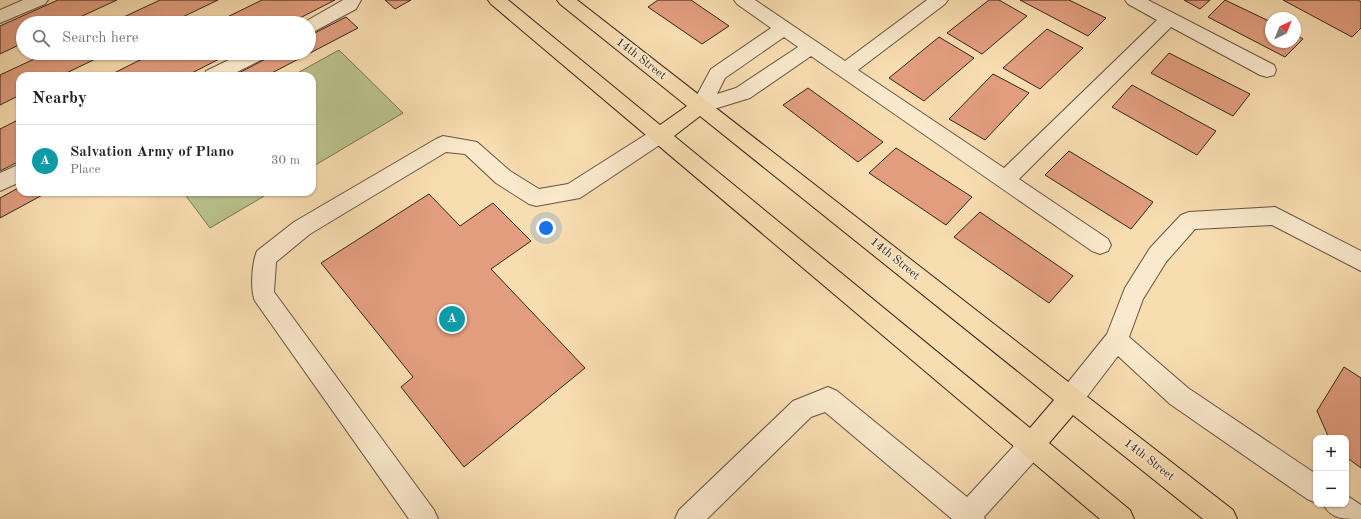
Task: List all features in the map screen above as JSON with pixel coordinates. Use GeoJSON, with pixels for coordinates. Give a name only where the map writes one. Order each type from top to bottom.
{"type":"FeatureCollection","features":[{"type":"Feature","properties":{"kind":"main road"},"geometry":{"type":"LineString","coordinates":[[497,0],[1120,519]]}},
{"type":"Feature","properties":{"kind":"main road","name":"14th Street"},"geometry":{"type":"LineString","coordinates":[[566,0],[1224,519]]}},
{"type":"Feature","properties":{"kind":"main road"},"geometry":{"type":"LineString","coordinates":[[660,136],[701,106]]}},
{"type":"Feature","properties":{"kind":"main road"},"geometry":{"type":"LineString","coordinates":[[1032,445],[1070,399]]}},
{"type":"Feature","properties":{"kind":"lane"},"geometry":{"type":"LineString","coordinates":[[0,17],[39,0]]}},
{"type":"Feature","properties":{"kind":"lane"},"geometry":{"type":"LineString","coordinates":[[316,23],[350,5],[352,0]]}},
{"type":"Feature","properties":{"kind":"lane"},"geometry":{"type":"LineString","coordinates":[[742,0],[1006,179],[1100,245]]}},
{"type":"Feature","properties":{"kind":"lane"},"geometry":{"type":"LineString","coordinates":[[845,70],[939,0]]}},
{"type":"Feature","properties":{"kind":"lane"},"geometry":{"type":"LineString","coordinates":[[1134,0],[1267,70]]}},
{"type":"Feature","properties":{"kind":"lane"},"geometry":{"type":"LineString","coordinates":[[1006,179],[1168,18]]}},
{"type":"Feature","properties":{"kind":"lane"},"geometry":{"type":"LineString","coordinates":[[701,106],[718,74],[784,28]]}},
{"type":"Feature","properties":{"kind":"lane"},"geometry":{"type":"LineString","coordinates":[[701,106],[743,93],[810,47]]}},
{"type":"Feature","properties":{"kind":"lane"},"geometry":{"type":"LineString","coordinates":[[221,72],[245,60]]}},
{"type":"Feature","properties":{"kind":"lane"},"geometry":{"type":"LineString","coordinates":[[425,519],[263,294],[265,258],[302,228],[443,144],[470,147],[503,177],[536,198],[573,192],[660,136]]}},
{"type":"Feature","properties":{"kind":"lane"},"geometry":{"type":"LineString","coordinates":[[0,183],[16,174]]}},
{"type":"Feature","properties":{"kind":"lane"},"geometry":{"type":"LineString","coordinates":[[1070,399],[1116,340],[1133,295],[1158,255],[1189,221],[1275,216],[1361,262]]}},
{"type":"Feature","properties":{"kind":"lane"},"geometry":{"type":"LineString","coordinates":[[1116,340],[1179,396],[1313,488]]}},
{"type":"Feature","properties":{"kind":"lane"},"geometry":{"type":"LineString","coordinates":[[688,519],[802,409],[828,399],[970,517],[1032,445]]}},
{"type":"Feature","properties":{"kind":"lane"},"geometry":{"type":"LineString","coordinates":[[1340,507],[1358,519]]}},
{"type":"Feature","properties":{"kind":"green space"},"geometry":{"type":"Polygon","coordinates":[[[339,50],[403,113],[316,165],[316,72],[299,72],[339,50]]]}},
{"type":"Feature","properties":{"kind":"green space"},"geometry":{"type":"Polygon","coordinates":[[[186,196],[264,196],[210,228],[186,196]]]}},
{"type":"Feature","properties":{"kind":"building"},"geometry":{"type":"Polygon","coordinates":[[[58,0],[117,0],[82,16],[22,16],[58,0]]]}},
{"type":"Feature","properties":{"kind":"building"},"geometry":{"type":"Polygon","coordinates":[[[160,0],[218,0],[185,16],[126,16],[160,0]]]}},
{"type":"Feature","properties":{"kind":"building"},"geometry":{"type":"Polygon","coordinates":[[[262,0],[335,0],[304,16],[229,16],[262,0]]]}},
{"type":"Feature","properties":{"kind":"building"},"geometry":{"type":"Polygon","coordinates":[[[385,0],[411,0],[395,9],[385,0]]]}},
{"type":"Feature","properties":{"kind":"building"},"geometry":{"type":"Polygon","coordinates":[[[658,0],[691,0],[729,26],[702,44],[648,7],[658,0]]]}},
{"type":"Feature","properties":{"kind":"building"},"geometry":{"type":"Polygon","coordinates":[[[989,0],[999,0],[1027,16],[982,54],[947,33],[989,0]]]}},
{"type":"Feature","properties":{"kind":"building"},"geometry":{"type":"Polygon","coordinates":[[[1020,0],[1069,0],[1106,18],[1088,36],[1020,0]]]}},
{"type":"Feature","properties":{"kind":"building"},"geometry":{"type":"Polygon","coordinates":[[[1184,0],[1210,0],[1200,9],[1184,0]]]}},
{"type":"Feature","properties":{"kind":"building"},"geometry":{"type":"Polygon","coordinates":[[[1225,0],[1265,19],[1265,47],[1208,17],[1225,0]]]}},
{"type":"Feature","properties":{"kind":"building"},"geometry":{"type":"Polygon","coordinates":[[[1283,0],[1358,0],[1361,2],[1361,28],[1352,37],[1283,0]]]}},
{"type":"Feature","properties":{"kind":"building"},"geometry":{"type":"Polygon","coordinates":[[[346,17],[358,28],[316,50],[316,32],[346,17]]]}},
{"type":"Feature","properties":{"kind":"building"},"geometry":{"type":"Polygon","coordinates":[[[16,19],[16,46],[0,54],[0,26],[16,19]]]}},
{"type":"Feature","properties":{"kind":"building"},"geometry":{"type":"Polygon","coordinates":[[[1047,29],[1083,48],[1040,89],[1003,68],[1047,29]]]}},
{"type":"Feature","properties":{"kind":"building"},"geometry":{"type":"Polygon","coordinates":[[[939,37],[974,58],[924,101],[889,78],[939,37]]]}},
{"type":"Feature","properties":{"kind":"building"},"geometry":{"type":"Polygon","coordinates":[[[1268,48],[1294,48],[1285,57],[1268,48]]]}},
{"type":"Feature","properties":{"kind":"building"},"geometry":{"type":"Polygon","coordinates":[[[1169,53],[1250,94],[1233,116],[1151,73],[1169,53]]]}},
{"type":"Feature","properties":{"kind":"building"},"geometry":{"type":"Polygon","coordinates":[[[32,60],[93,60],[68,72],[16,72],[16,97],[0,105],[0,75],[32,60]]]}},
{"type":"Feature","properties":{"kind":"building"},"geometry":{"type":"Polygon","coordinates":[[[140,60],[217,60],[194,72],[116,72],[140,60]]]}},
{"type":"Feature","properties":{"kind":"building"},"geometry":{"type":"Polygon","coordinates":[[[264,60],[297,60],[274,72],[241,72],[264,60]]]}},
{"type":"Feature","properties":{"kind":"building"},"geometry":{"type":"Polygon","coordinates":[[[993,74],[1029,93],[985,140],[949,119],[993,74]]]}},
{"type":"Feature","properties":{"kind":"building"},"geometry":{"type":"Polygon","coordinates":[[[1132,85],[1216,131],[1197,155],[1112,107],[1132,85]]]}},
{"type":"Feature","properties":{"kind":"building"},"geometry":{"type":"Polygon","coordinates":[[[808,88],[883,142],[858,162],[783,105],[808,88]]]}},
{"type":"Feature","properties":{"kind":"building"},"geometry":{"type":"Polygon","coordinates":[[[16,121],[16,163],[0,171],[0,129],[16,121]]]}},
{"type":"Feature","properties":{"kind":"building"},"geometry":{"type":"Polygon","coordinates":[[[896,148],[972,197],[946,225],[869,173],[896,148]]]}},
{"type":"Feature","properties":{"kind":"building"},"geometry":{"type":"Polygon","coordinates":[[[1069,151],[1153,202],[1131,229],[1045,175],[1069,151]]]}},
{"type":"Feature","properties":{"kind":"building"},"geometry":{"type":"Polygon","coordinates":[[[16,189],[16,196],[41,196],[0,218],[0,198],[16,189]]]}},
{"type":"Feature","properties":{"kind":"building"},"geometry":{"type":"Polygon","coordinates":[[[429,194],[460,226],[493,203],[531,241],[491,269],[585,368],[464,467],[401,387],[413,377],[321,263],[429,194]]]}},
{"type":"Feature","properties":{"kind":"building"},"geometry":{"type":"Polygon","coordinates":[[[980,212],[1073,276],[1049,303],[954,237],[980,212]]]}},
{"type":"Feature","properties":{"kind":"building"},"geometry":{"type":"Polygon","coordinates":[[[1344,367],[1361,378],[1361,468],[1349,459],[1349,435],[1328,435],[1317,411],[1344,367]]]}},
{"type":"Feature","properties":{"kind":"place","name":"Salvation Army of Plano"},"geometry":{"type":"Point","coordinates":[452,319]}}]}
